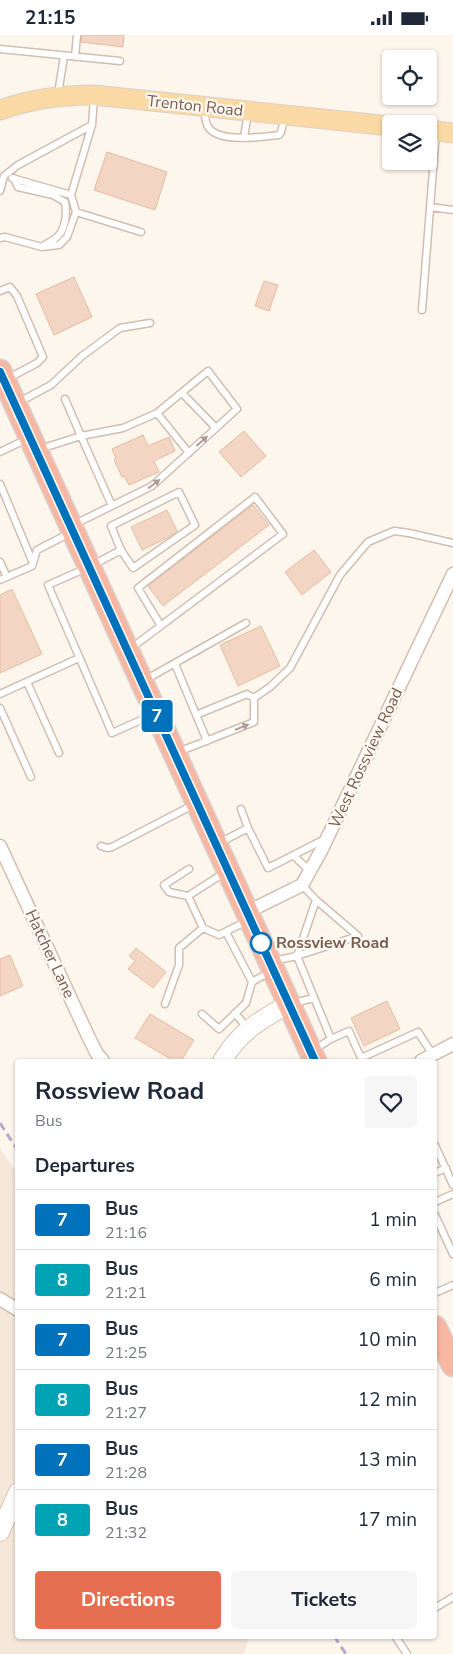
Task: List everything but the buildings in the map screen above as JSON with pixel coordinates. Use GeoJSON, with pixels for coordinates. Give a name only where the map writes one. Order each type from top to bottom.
{"type":"FeatureCollection","features":[{"type":"Feature","properties":{"kind":"highway"},"geometry":{"type":"LineString","coordinates":[[7,389],[313,1056]]}},
{"type":"Feature","properties":{"kind":"highway"},"geometry":{"type":"LineString","coordinates":[[437,1331],[453,1365]]}},
{"type":"Feature","properties":{"kind":"main road","name":"Trenton Road"},"geometry":{"type":"LineString","coordinates":[[0,111],[23,102],[57,97],[94,95],[382,125]]}},
{"type":"Feature","properties":{"kind":"street","name":"West Rossview Road"},"geometry":{"type":"LineString","coordinates":[[302,885],[328,837],[453,574]]}},
{"type":"Feature","properties":{"kind":"street","name":"Hatcher Lane"},"geometry":{"type":"LineString","coordinates":[[1,849],[89,1038],[101,1059]]}},
{"type":"Feature","properties":{"kind":"street"},"geometry":{"type":"LineString","coordinates":[[248,916],[302,885]]}},
{"type":"Feature","properties":{"kind":"street"},"geometry":{"type":"LineString","coordinates":[[223,1059],[242,1034],[289,1004]]}},
{"type":"Feature","properties":{"kind":"street"},"geometry":{"type":"LineString","coordinates":[[425,1059],[453,1043]]}},
{"type":"Feature","properties":{"kind":"street"},"geometry":{"type":"LineString","coordinates":[[0,1299],[15,1308]]}},
{"type":"Feature","properties":{"kind":"street"},"geometry":{"type":"LineString","coordinates":[[0,1532],[15,1499]]}},
{"type":"Feature","properties":{"kind":"lane"},"geometry":{"type":"LineString","coordinates":[[75,57],[77,35]]}},
{"type":"Feature","properties":{"kind":"lane"},"geometry":{"type":"LineString","coordinates":[[0,49],[120,61]]}},
{"type":"Feature","properties":{"kind":"lane"},"geometry":{"type":"LineString","coordinates":[[57,97],[64,56]]}},
{"type":"Feature","properties":{"kind":"lane"},"geometry":{"type":"LineString","coordinates":[[0,238],[5,237],[42,247],[59,245],[67,237],[76,212],[71,195],[92,125],[94,95]]}},
{"type":"Feature","properties":{"kind":"lane"},"geometry":{"type":"LineString","coordinates":[[204,107],[208,128],[215,134],[228,137],[244,138],[279,135],[285,115]]}},
{"type":"Feature","properties":{"kind":"lane"},"geometry":{"type":"LineString","coordinates":[[244,138],[248,111]]}},
{"type":"Feature","properties":{"kind":"lane"},"geometry":{"type":"LineString","coordinates":[[0,191],[4,176],[18,165],[92,125]]}},
{"type":"Feature","properties":{"kind":"lane"},"geometry":{"type":"LineString","coordinates":[[422,310],[439,131]]}},
{"type":"Feature","properties":{"kind":"lane"},"geometry":{"type":"LineString","coordinates":[[4,176],[71,195]]}},
{"type":"Feature","properties":{"kind":"lane"},"geometry":{"type":"LineString","coordinates":[[14,178],[18,187],[53,195],[65,202],[66,212],[63,229],[56,239],[50,240],[42,247]]}},
{"type":"Feature","properties":{"kind":"lane"},"geometry":{"type":"LineString","coordinates":[[431,207],[453,210]]}},
{"type":"Feature","properties":{"kind":"lane"},"geometry":{"type":"LineString","coordinates":[[76,212],[142,233]]}},
{"type":"Feature","properties":{"kind":"lane"},"geometry":{"type":"LineString","coordinates":[[0,291],[10,287],[17,296],[43,357],[7,389]]}},
{"type":"Feature","properties":{"kind":"lane"},"geometry":{"type":"LineString","coordinates":[[7,389],[51,385],[82,355],[120,328],[150,323]]}},
{"type":"Feature","properties":{"kind":"lane"},"geometry":{"type":"LineString","coordinates":[[0,452],[33,444],[123,428],[157,413],[208,371],[237,409],[152,486],[112,506],[37,550],[32,566],[0,580]]}},
{"type":"Feature","properties":{"kind":"lane"},"geometry":{"type":"LineString","coordinates":[[182,393],[216,428]]}},
{"type":"Feature","properties":{"kind":"lane"},"geometry":{"type":"LineString","coordinates":[[65,399],[112,506]]}},
{"type":"Feature","properties":{"kind":"lane"},"geometry":{"type":"LineString","coordinates":[[157,413],[189,453]]}},
{"type":"Feature","properties":{"kind":"lane"},"geometry":{"type":"LineString","coordinates":[[0,484],[33,563]]}},
{"type":"Feature","properties":{"kind":"lane"},"geometry":{"type":"LineString","coordinates":[[179,492],[195,525],[133,568],[121,550],[112,525],[179,492]]}},
{"type":"Feature","properties":{"kind":"lane"},"geometry":{"type":"LineString","coordinates":[[127,651],[161,626],[283,534],[255,497],[138,588],[161,626]]}},
{"type":"Feature","properties":{"kind":"lane"},"geometry":{"type":"LineString","coordinates":[[254,698],[270,687],[290,668],[340,575],[368,542],[394,531],[453,543]]}},
{"type":"Feature","properties":{"kind":"lane"},"geometry":{"type":"LineString","coordinates":[[121,550],[48,585],[112,733],[156,714]]}},
{"type":"Feature","properties":{"kind":"lane"},"geometry":{"type":"LineString","coordinates":[[0,561],[7,577]]}},
{"type":"Feature","properties":{"kind":"lane"},"geometry":{"type":"LineString","coordinates":[[142,682],[246,623]]}},
{"type":"Feature","properties":{"kind":"lane"},"geometry":{"type":"LineString","coordinates":[[0,694],[79,657]]}},
{"type":"Feature","properties":{"kind":"lane"},"geometry":{"type":"LineString","coordinates":[[175,663],[207,741]]}},
{"type":"Feature","properties":{"kind":"lane"},"geometry":{"type":"LineString","coordinates":[[27,681],[59,753]]}},
{"type":"Feature","properties":{"kind":"lane"},"geometry":{"type":"LineString","coordinates":[[196,715],[247,694],[254,698]]}},
{"type":"Feature","properties":{"kind":"lane"},"geometry":{"type":"LineString","coordinates":[[174,754],[254,722],[254,698]]}},
{"type":"Feature","properties":{"kind":"lane"},"geometry":{"type":"LineString","coordinates":[[0,709],[32,777]]}},
{"type":"Feature","properties":{"kind":"lane"},"geometry":{"type":"LineString","coordinates":[[101,846],[107,849],[112,847],[197,803]]}},
{"type":"Feature","properties":{"kind":"lane"},"geometry":{"type":"LineString","coordinates":[[241,809],[248,828],[268,868],[328,837]]}},
{"type":"Feature","properties":{"kind":"lane"},"geometry":{"type":"LineString","coordinates":[[216,845],[248,828]]}},
{"type":"Feature","properties":{"kind":"lane"},"geometry":{"type":"LineString","coordinates":[[294,856],[310,871]]}},
{"type":"Feature","properties":{"kind":"lane"},"geometry":{"type":"LineString","coordinates":[[189,869],[164,885],[169,892],[188,895],[228,871]]}},
{"type":"Feature","properties":{"kind":"lane"},"geometry":{"type":"LineString","coordinates":[[202,1014],[219,1029],[246,1003],[252,982],[271,966],[358,936],[316,900],[302,885]]}},
{"type":"Feature","properties":{"kind":"lane"},"geometry":{"type":"LineString","coordinates":[[188,895],[203,928],[219,935],[248,916]]}},
{"type":"Feature","properties":{"kind":"lane"},"geometry":{"type":"LineString","coordinates":[[316,900],[297,956],[331,1039]]}},
{"type":"Feature","properties":{"kind":"lane"},"geometry":{"type":"LineString","coordinates":[[165,1004],[179,965],[179,948],[203,928]]}},
{"type":"Feature","properties":{"kind":"lane"},"geometry":{"type":"LineString","coordinates":[[226,932],[252,982]]}},
{"type":"Feature","properties":{"kind":"lane"},"geometry":{"type":"LineString","coordinates":[[289,1004],[314,998]]}},
{"type":"Feature","properties":{"kind":"lane"},"geometry":{"type":"LineString","coordinates":[[235,1013],[248,1029]]}},
{"type":"Feature","properties":{"kind":"lane"},"geometry":{"type":"LineString","coordinates":[[313,1056],[331,1039],[348,1031],[361,1058],[418,1032],[433,1055]]}},
{"type":"Feature","properties":{"kind":"lane"},"geometry":{"type":"LineString","coordinates":[[437,1149],[453,1185]]}},
{"type":"Feature","properties":{"kind":"lane"},"geometry":{"type":"LineString","coordinates":[[437,1172],[446,1168]]}},
{"type":"Feature","properties":{"kind":"lane"},"geometry":{"type":"LineString","coordinates":[[437,1201],[453,1194]]}},
{"type":"Feature","properties":{"kind":"lane"},"geometry":{"type":"LineString","coordinates":[[437,1219],[453,1254]]}},
{"type":"Feature","properties":{"kind":"lane"},"geometry":{"type":"LineString","coordinates":[[437,1292],[453,1285]]}},
{"type":"Feature","properties":{"kind":"lane"},"geometry":{"type":"LineString","coordinates":[[437,1607],[453,1597]]}},
{"type":"Feature","properties":{"kind":"lane"},"geometry":{"type":"LineString","coordinates":[[397,1639],[407,1654]]}},
{"type":"Feature","properties":{"kind":"shaded area"},"geometry":{"type":"Polygon","coordinates":[[[0,1148],[15,1170],[15,1639],[249,1639],[243,1654],[0,1654],[0,1148]]]}},
{"type":"Feature","properties":{"kind":"railway"},"geometry":{"type":"LineString","coordinates":[[0,1123],[15,1146]]}},
{"type":"Feature","properties":{"kind":"railway"},"geometry":{"type":"LineString","coordinates":[[336,1639],[346,1654]]}},
{"type":"Feature","properties":{"kind":"bus line","name":"7"},"geometry":{"type":"LineString","coordinates":[[0,372],[314,1059]]}},
{"type":"Feature","properties":{"kind":"place","name":"Rossview Road"},"geometry":{"type":"Point","coordinates":[261,943]}}]}
